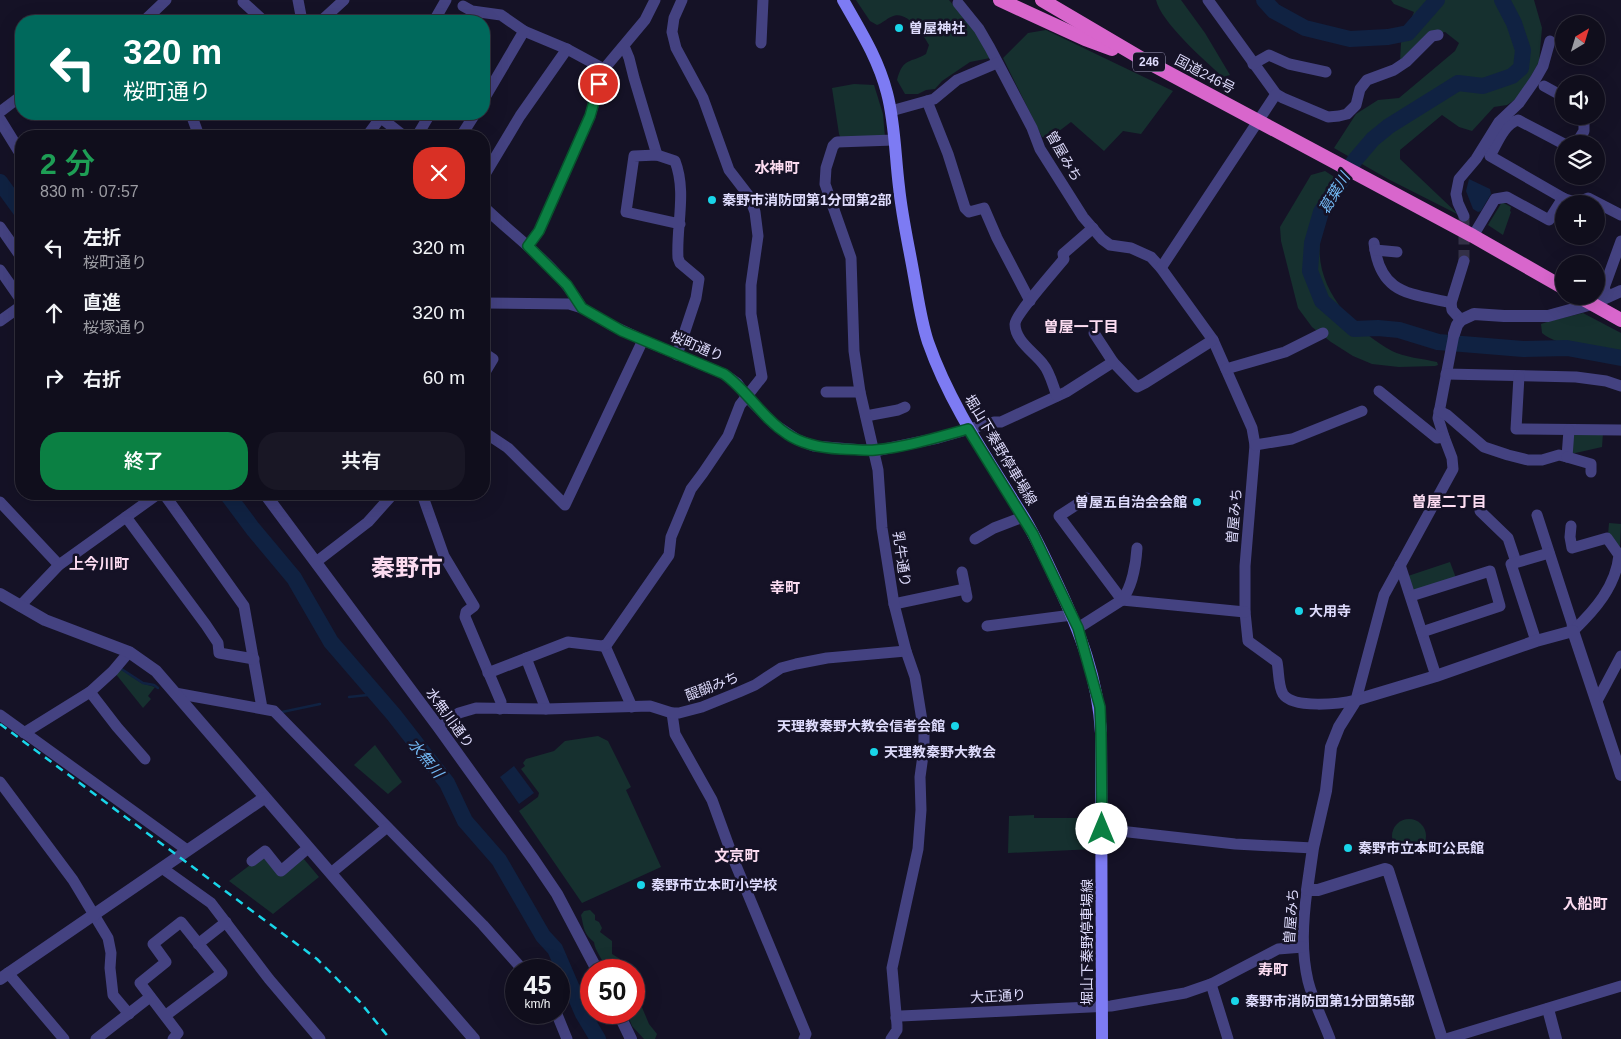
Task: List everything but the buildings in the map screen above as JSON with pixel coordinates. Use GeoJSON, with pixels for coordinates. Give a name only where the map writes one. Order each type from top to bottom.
{"type":"FeatureCollection","features":[{"type":"Feature","properties":{"kind":"highway"},"geometry":{"type":"LineString","coordinates":[[1000,0],[1085,39],[1144,60]]}},
{"type":"Feature","properties":{"kind":"highway","name":"国道246号"},"geometry":{"type":"LineString","coordinates":[[1042,0],[1144,60],[1473,236]]}},
{"type":"Feature","properties":{"kind":"highway","name":"246"},"geometry":{"type":"LineString","coordinates":[[1473,236],[1555,283]]}},
{"type":"Feature","properties":{"kind":"highway"},"geometry":{"type":"LineString","coordinates":[[1594,305],[1621,320]]}},
{"type":"Feature","properties":{"kind":"main road","name":"堀山下秦野停車場線"},"geometry":{"type":"LineString","coordinates":[[843,0],[871,48],[891,110],[899,188],[928,341],[945,384],[968,429],[1023,517],[1043,553],[1078,628],[1100,707],[1102,1039]]}},
{"type":"Feature","properties":{"kind":"street"},"geometry":{"type":"LineString","coordinates":[[150,15],[166,0]]}},
{"type":"Feature","properties":{"kind":"street"},"geometry":{"type":"LineString","coordinates":[[298,0],[301,15]]}},
{"type":"Feature","properties":{"kind":"street"},"geometry":{"type":"LineString","coordinates":[[328,15],[344,0]]}},
{"type":"Feature","properties":{"kind":"street"},"geometry":{"type":"LineString","coordinates":[[438,15],[447,0],[466,3],[472,11],[482,15]]}},
{"type":"Feature","properties":{"kind":"street"},"geometry":{"type":"LineString","coordinates":[[528,246],[539,231],[590,116],[604,69],[649,14],[655,0]]}},
{"type":"Feature","properties":{"kind":"street"},"geometry":{"type":"LineString","coordinates":[[606,646],[668,555],[671,537],[691,489],[728,436],[740,405],[762,377],[751,314],[751,286],[758,236],[755,212],[749,196],[729,170],[703,98],[676,48],[672,32],[674,18],[682,0]]}},
{"type":"Feature","properties":{"kind":"street"},"geometry":{"type":"LineString","coordinates":[[761,43],[763,0]]}},
{"type":"Feature","properties":{"kind":"street"},"geometry":{"type":"LineString","coordinates":[[1208,0],[1276,94],[1328,117],[1347,114],[1356,105],[1363,83],[1366,80],[1394,70],[1406,62],[1432,36],[1438,35]]}},
{"type":"Feature","properties":{"kind":"street"},"geometry":{"type":"LineString","coordinates":[[242,2],[257,15]]}},
{"type":"Feature","properties":{"kind":"street","name":"曽屋みち"},"geometry":{"type":"LineString","coordinates":[[958,3],[978,29],[997,63],[1032,128],[1040,150],[1093,228],[1102,239],[1110,244],[1141,251],[1161,268],[1213,340],[1226,368],[1252,428],[1255,445],[1244,566],[1248,641],[1277,662],[1282,690],[1284,695],[1291,701],[1330,704],[1356,700]]}},
{"type":"Feature","properties":{"kind":"street"},"geometry":{"type":"LineString","coordinates":[[490,17],[501,15],[524,31],[567,49],[604,69]]}},
{"type":"Feature","properties":{"kind":"street"},"geometry":{"type":"LineString","coordinates":[[490,90],[524,31]]}},
{"type":"Feature","properties":{"kind":"street"},"geometry":{"type":"LineString","coordinates":[[1550,41],[1543,66],[1535,80],[1519,103],[1499,122],[1490,156],[1557,195]]}},
{"type":"Feature","properties":{"kind":"street"},"geometry":{"type":"LineString","coordinates":[[624,46],[630,58],[634,78],[657,155]]}},
{"type":"Feature","properties":{"kind":"street"},"geometry":{"type":"LineString","coordinates":[[490,166],[519,115],[567,49]]}},
{"type":"Feature","properties":{"kind":"street"},"geometry":{"type":"LineString","coordinates":[[1253,64],[1269,55],[1289,64],[1326,72]]}},
{"type":"Feature","properties":{"kind":"street"},"geometry":{"type":"LineString","coordinates":[[891,110],[927,101],[941,95],[957,80],[997,63]]}},
{"type":"Feature","properties":{"kind":"street"},"geometry":{"type":"LineString","coordinates":[[1544,86],[1555,92]]}},
{"type":"Feature","properties":{"kind":"street"},"geometry":{"type":"LineString","coordinates":[[1161,268],[1276,94]]}},
{"type":"Feature","properties":{"kind":"street"},"geometry":{"type":"LineString","coordinates":[[0,112],[15,101]]}},
{"type":"Feature","properties":{"kind":"street"},"geometry":{"type":"LineString","coordinates":[[927,101],[948,154],[964,208],[969,212],[984,208],[997,238],[1030,301]]}},
{"type":"Feature","properties":{"kind":"street"},"geometry":{"type":"LineString","coordinates":[[0,120],[15,144]]}},
{"type":"Feature","properties":{"kind":"street"},"geometry":{"type":"LineString","coordinates":[[384,120],[397,130]]}},
{"type":"Feature","properties":{"kind":"street"},"geometry":{"type":"LineString","coordinates":[[1464,216],[1458,203],[1456,187],[1464,172],[1511,122],[1518,120],[1555,139]]}},
{"type":"Feature","properties":{"kind":"street","name":"乳牛通り"},"geometry":{"type":"LineString","coordinates":[[891,1039],[896,1030],[892,968],[918,849],[921,810],[920,777],[924,733],[915,677],[894,604],[882,528],[875,450],[860,392],[854,352],[851,258],[847,242],[827,194],[824,175],[833,146],[837,142],[894,140]]}},
{"type":"Feature","properties":{"kind":"street"},"geometry":{"type":"LineString","coordinates":[[677,355],[696,298],[699,279],[678,258],[681,212],[677,166],[675,161],[657,155],[634,156],[626,212],[680,224]]}},
{"type":"Feature","properties":{"kind":"street"},"geometry":{"type":"LineString","coordinates":[[1473,236],[1495,199],[1507,197],[1549,220],[1555,210]]}},
{"type":"Feature","properties":{"kind":"street"},"geometry":{"type":"LineString","coordinates":[[1605,207],[1621,215]]}},
{"type":"Feature","properties":{"kind":"street"},"geometry":{"type":"LineString","coordinates":[[490,212],[528,246],[567,285],[582,308]]}},
{"type":"Feature","properties":{"kind":"street"},"geometry":{"type":"LineString","coordinates":[[0,227],[15,248]]}},
{"type":"Feature","properties":{"kind":"street"},"geometry":{"type":"LineString","coordinates":[[1057,396],[1044,365],[1021,340],[1015,324],[1030,301],[1064,259],[1063,254],[1093,228]]}},
{"type":"Feature","properties":{"kind":"street"},"geometry":{"type":"LineString","coordinates":[[1608,297],[1604,288],[1621,241]]}},
{"type":"Feature","properties":{"kind":"street"},"geometry":{"type":"LineString","coordinates":[[1397,252],[1375,246],[1380,269],[1389,282],[1405,293],[1451,303]]}},
{"type":"Feature","properties":{"kind":"street"},"geometry":{"type":"LineString","coordinates":[[1461,320],[1452,310],[1451,303],[1464,261]]}},
{"type":"Feature","properties":{"kind":"street"},"geometry":{"type":"LineString","coordinates":[[0,270],[15,291]]}},
{"type":"Feature","properties":{"kind":"street"},"geometry":{"type":"LineString","coordinates":[[1605,298],[1621,291]]}},
{"type":"Feature","properties":{"kind":"street","name":"桜町通り"},"geometry":{"type":"LineString","coordinates":[[490,302],[569,304],[582,308],[613,326],[643,340],[724,374],[738,384],[746,396],[774,424],[798,440],[826,448],[875,450],[938,438],[1001,422],[1057,396],[1114,362]]}},
{"type":"Feature","properties":{"kind":"street"},"geometry":{"type":"LineString","coordinates":[[1356,700],[1384,595],[1452,468],[1452,458],[1438,418],[1457,325],[1461,320],[1474,314],[1548,316],[1588,305]]}},
{"type":"Feature","properties":{"kind":"street"},"geometry":{"type":"LineString","coordinates":[[0,321],[15,310]]}},
{"type":"Feature","properties":{"kind":"street"},"geometry":{"type":"LineString","coordinates":[[1094,333],[1114,362],[1137,387],[1213,340]]}},
{"type":"Feature","properties":{"kind":"street"},"geometry":{"type":"LineString","coordinates":[[1226,368],[1285,352],[1323,333]]}},
{"type":"Feature","properties":{"kind":"street"},"geometry":{"type":"LineString","coordinates":[[490,436],[508,448],[564,505],[643,340]]}},
{"type":"Feature","properties":{"kind":"street"},"geometry":{"type":"LineString","coordinates":[[1447,370],[1519,376],[1576,378],[1606,381],[1621,386]]}},
{"type":"Feature","properties":{"kind":"street"},"geometry":{"type":"LineString","coordinates":[[1519,376],[1516,429],[1621,430]]}},
{"type":"Feature","properties":{"kind":"street"},"geometry":{"type":"LineString","coordinates":[[1379,391],[1437,438],[1444,437]]}},
{"type":"Feature","properties":{"kind":"street"},"geometry":{"type":"LineString","coordinates":[[826,392],[860,392]]}},
{"type":"Feature","properties":{"kind":"street"},"geometry":{"type":"LineString","coordinates":[[866,416],[905,407]]}},
{"type":"Feature","properties":{"kind":"street"},"geometry":{"type":"LineString","coordinates":[[1255,445],[1292,439],[1362,411]]}},
{"type":"Feature","properties":{"kind":"street"},"geometry":{"type":"LineString","coordinates":[[1439,411],[1447,415],[1484,447],[1528,460],[1542,460],[1559,455],[1592,464],[1590,472]]}},
{"type":"Feature","properties":{"kind":"street"},"geometry":{"type":"LineString","coordinates":[[1567,458],[1569,430]]}},
{"type":"Feature","properties":{"kind":"street"},"geometry":{"type":"LineString","coordinates":[[1087,498],[1059,516],[1122,600],[1245,612]]}},
{"type":"Feature","properties":{"kind":"street"},"geometry":{"type":"LineString","coordinates":[[20,606],[59,566],[150,500]]}},
{"type":"Feature","properties":{"kind":"street"},"geometry":{"type":"LineString","coordinates":[[168,500],[244,606],[262,708]]}},
{"type":"Feature","properties":{"kind":"street","name":"水無川通り"},"geometry":{"type":"LineString","coordinates":[[269,500],[439,728],[557,894],[591,959]]}},
{"type":"Feature","properties":{"kind":"street"},"geometry":{"type":"LineString","coordinates":[[316,562],[368,522],[388,500]]}},
{"type":"Feature","properties":{"kind":"street"},"geometry":{"type":"LineString","coordinates":[[424,500],[444,556],[474,606],[466,612],[465,617],[501,702],[500,708]]}},
{"type":"Feature","properties":{"kind":"street"},"geometry":{"type":"LineString","coordinates":[[0,502],[59,566]]}},
{"type":"Feature","properties":{"kind":"street"},"geometry":{"type":"LineString","coordinates":[[1487,514],[1508,538],[1516,562]]}},
{"type":"Feature","properties":{"kind":"street"},"geometry":{"type":"LineString","coordinates":[[1537,515],[1572,623],[1572,631],[1621,775]]}},
{"type":"Feature","properties":{"kind":"street"},"geometry":{"type":"LineString","coordinates":[[126,517],[206,625],[218,643],[219,653],[254,659]]}},
{"type":"Feature","properties":{"kind":"street"},"geometry":{"type":"LineString","coordinates":[[975,539],[994,528],[1023,517]]}},
{"type":"Feature","properties":{"kind":"street"},"geometry":{"type":"LineString","coordinates":[[1356,700],[1572,631],[1598,605],[1611,584],[1616,572],[1620,551],[1607,538],[1572,548],[1571,526]]}},
{"type":"Feature","properties":{"kind":"street"},"geometry":{"type":"LineString","coordinates":[[1078,628],[1122,600],[1127,594],[1137,548]]}},
{"type":"Feature","properties":{"kind":"street"},"geometry":{"type":"LineString","coordinates":[[1536,641],[1512,564],[1549,553]]}},
{"type":"Feature","properties":{"kind":"street"},"geometry":{"type":"LineString","coordinates":[[1400,565],[1436,676]]}},
{"type":"Feature","properties":{"kind":"street"},"geometry":{"type":"LineString","coordinates":[[1411,596],[1490,571],[1500,606],[1422,632]]}},
{"type":"Feature","properties":{"kind":"street"},"geometry":{"type":"LineString","coordinates":[[894,604],[966,593],[962,572]]}},
{"type":"Feature","properties":{"kind":"street"},"geometry":{"type":"LineString","coordinates":[[0,594],[44,620],[129,652],[156,671],[474,1039]]}},
{"type":"Feature","properties":{"kind":"street"},"geometry":{"type":"LineString","coordinates":[[987,626],[1072,615]]}},
{"type":"Feature","properties":{"kind":"street"},"geometry":{"type":"LineString","coordinates":[[488,673],[568,642],[606,646]]}},
{"type":"Feature","properties":{"kind":"street"},"geometry":{"type":"LineString","coordinates":[[606,646],[632,707]]}},
{"type":"Feature","properties":{"kind":"street","name":"醍醐みち"},"geometry":{"type":"LineString","coordinates":[[439,728],[464,711],[476,708],[655,707],[672,714],[679,713],[702,707],[755,685],[781,668],[827,658],[906,651]]}},
{"type":"Feature","properties":{"kind":"street"},"geometry":{"type":"LineString","coordinates":[[24,733],[90,692],[113,671],[129,652]]}},
{"type":"Feature","properties":{"kind":"street"},"geometry":{"type":"LineString","coordinates":[[1597,701],[1621,656]]}},
{"type":"Feature","properties":{"kind":"street"},"geometry":{"type":"LineString","coordinates":[[526,658],[546,709]]}},
{"type":"Feature","properties":{"kind":"street"},"geometry":{"type":"LineString","coordinates":[[90,692],[145,759]]}},
{"type":"Feature","properties":{"kind":"street"},"geometry":{"type":"LineString","coordinates":[[175,693],[274,711],[386,828],[484,926],[513,959]]}},
{"type":"Feature","properties":{"kind":"street","name":"曽屋みち"},"geometry":{"type":"LineString","coordinates":[[1330,1039],[1308,982],[1303,947],[1303,920],[1313,848],[1326,791],[1331,747],[1339,727],[1356,700]]}},
{"type":"Feature","properties":{"kind":"street"},"geometry":{"type":"LineString","coordinates":[[672,714],[675,734],[712,800],[735,863],[806,1034],[804,1039]]}},
{"type":"Feature","properties":{"kind":"street"},"geometry":{"type":"LineString","coordinates":[[0,715],[187,850]]}},
{"type":"Feature","properties":{"kind":"street"},"geometry":{"type":"LineString","coordinates":[[0,782],[73,880],[108,938],[112,953],[110,968],[113,995],[129,1014]]}},
{"type":"Feature","properties":{"kind":"street"},"geometry":{"type":"LineString","coordinates":[[64,1039],[4,976],[264,798]]}},
{"type":"Feature","properties":{"kind":"street"},"geometry":{"type":"LineString","coordinates":[[331,873],[386,828]]}},
{"type":"Feature","properties":{"kind":"street"},"geometry":{"type":"LineString","coordinates":[[1102,829],[1235,844],[1313,848]]}},
{"type":"Feature","properties":{"kind":"street"},"geometry":{"type":"LineString","coordinates":[[252,861],[265,851],[281,871],[308,848]]}},
{"type":"Feature","properties":{"kind":"street"},"geometry":{"type":"LineString","coordinates":[[162,868],[212,903],[269,979],[320,1039]]}},
{"type":"Feature","properties":{"kind":"street"},"geometry":{"type":"LineString","coordinates":[[1307,890],[1318,890],[1385,869],[1388,870],[1442,1039]]}},
{"type":"Feature","properties":{"kind":"street"},"geometry":{"type":"LineString","coordinates":[[165,1016],[222,973],[181,922],[153,944],[166,962],[140,983],[150,997],[178,1033],[173,1039]]}},
{"type":"Feature","properties":{"kind":"street"},"geometry":{"type":"LineString","coordinates":[[198,944],[226,922]]}},
{"type":"Feature","properties":{"kind":"street","name":"大正通り"},"geometry":{"type":"LineString","coordinates":[[896,1018],[901,1016],[1102,1006],[1185,993],[1210,984],[1278,950],[1303,947]]}},
{"type":"Feature","properties":{"kind":"street"},"geometry":{"type":"LineString","coordinates":[[1210,984],[1228,1039]]}},
{"type":"Feature","properties":{"kind":"street"},"geometry":{"type":"LineString","coordinates":[[1446,1039],[1621,986]]}},
{"type":"Feature","properties":{"kind":"street"},"geometry":{"type":"LineString","coordinates":[[96,1039],[150,997]]}},
{"type":"Feature","properties":{"kind":"street"},"geometry":{"type":"LineString","coordinates":[[1548,1009],[1556,1039]]}},
{"type":"Feature","properties":{"kind":"street"},"geometry":{"type":"LineString","coordinates":[[561,1024],[567,1039]]}},
{"type":"Feature","properties":{"kind":"street"},"geometry":{"type":"LineString","coordinates":[[624,1024],[631,1039]]}},
{"type":"Feature","properties":{"kind":"green space"},"geometry":{"type":"Polygon","coordinates":[[[856,0],[949,0],[961,14],[970,20],[990,58],[970,62],[942,81],[935,89],[926,90],[918,94],[905,94],[897,80],[899,73],[905,64],[926,54],[929,45],[923,35],[908,19],[897,15],[877,25],[870,21],[856,0]]]}},
{"type":"Feature","properties":{"kind":"green space"},"geometry":{"type":"Polygon","coordinates":[[[1156,0],[1181,0],[1205,33],[1230,75],[1223,77],[1185,41],[1166,19],[1156,0]]]}},
{"type":"Feature","properties":{"kind":"green space"},"geometry":{"type":"Polygon","coordinates":[[[1391,0],[1534,0],[1542,28],[1539,62],[1519,97],[1507,105],[1494,107],[1472,131],[1459,127],[1442,115],[1400,150],[1400,159],[1459,215],[1388,179],[1334,148],[1356,114],[1378,100],[1399,98],[1455,51],[1459,43],[1445,32],[1427,36],[1400,62],[1401,43],[1414,12],[1394,4],[1391,0]]]}},
{"type":"Feature","properties":{"kind":"green space"},"geometry":{"type":"Polygon","coordinates":[[[1046,30],[1173,91],[1141,134],[1123,131],[1104,151],[1071,122],[1050,138],[1042,137],[1003,58],[1028,33],[1046,30]]]}},
{"type":"Feature","properties":{"kind":"green space"},"geometry":{"type":"Polygon","coordinates":[[[854,84],[874,85],[883,114],[885,137],[841,139],[832,88],[854,84]]]}},
{"type":"Feature","properties":{"kind":"green space"},"geometry":{"type":"Polygon","coordinates":[[[1325,171],[1339,180],[1320,242],[1320,259],[1324,276],[1331,292],[1351,320],[1378,342],[1397,353],[1437,362],[1438,365],[1399,367],[1372,364],[1353,356],[1331,342],[1312,327],[1298,308],[1281,241],[1280,227],[1311,175],[1325,171]]]}},
{"type":"Feature","properties":{"kind":"green space"},"geometry":{"type":"Polygon","coordinates":[[[1502,202],[1511,207],[1503,235],[1488,225],[1502,202]]]}},
{"type":"Feature","properties":{"kind":"green space"},"geometry":{"type":"Polygon","coordinates":[[[1583,313],[1621,333],[1621,350],[1569,345],[1542,333],[1541,324],[1583,313]]]}},
{"type":"Feature","properties":{"kind":"green space"},"geometry":{"type":"Polygon","coordinates":[[[1574,433],[1603,433],[1602,447],[1571,454],[1574,433]]]}},
{"type":"Feature","properties":{"kind":"green space"},"geometry":{"type":"Polygon","coordinates":[[[1609,523],[1621,524],[1620,546],[1615,545],[1608,535],[1609,523]]]}},
{"type":"Feature","properties":{"kind":"green space"},"geometry":{"type":"Polygon","coordinates":[[[1450,562],[1456,578],[1416,591],[1412,589],[1408,576],[1450,562]]]}},
{"type":"Feature","properties":{"kind":"green space"},"geometry":{"type":"Polygon","coordinates":[[[119,668],[141,683],[155,687],[148,696],[151,699],[143,708],[115,673],[119,668]]]}},
{"type":"Feature","properties":{"kind":"green space"},"geometry":{"type":"Polygon","coordinates":[[[598,736],[608,741],[631,787],[626,790],[661,867],[582,903],[519,811],[538,797],[539,793],[521,769],[525,766],[523,763],[526,759],[554,751],[565,741],[598,736]]]}},
{"type":"Feature","properties":{"kind":"green space"},"geometry":{"type":"Polygon","coordinates":[[[375,745],[402,782],[388,794],[354,765],[375,745]]]}},
{"type":"Feature","properties":{"kind":"green space"},"geometry":{"type":"Polygon","coordinates":[[[1034,815],[1034,818],[1094,818],[1094,849],[1008,853],[1009,816],[1034,815]]]}},
{"type":"Feature","properties":{"kind":"green space"},"geometry":{"type":"Polygon","coordinates":[[[1409,819],[1416,820],[1421,824],[1425,829],[1425,843],[1421,848],[1416,852],[1409,853],[1402,852],[1397,848],[1393,843],[1392,836],[1393,829],[1397,824],[1402,820],[1409,819]]]}},
{"type":"Feature","properties":{"kind":"green space"},"geometry":{"type":"Polygon","coordinates":[[[262,856],[279,876],[303,858],[319,877],[273,914],[229,881],[262,856]]]}},
{"type":"Feature","properties":{"kind":"green space"},"geometry":{"type":"Polygon","coordinates":[[[590,910],[595,915],[595,920],[599,922],[602,928],[600,932],[612,941],[612,954],[620,959],[601,959],[594,942],[586,933],[581,915],[584,911],[590,910]]]}},
{"type":"Feature","properties":{"kind":"green space"},"geometry":{"type":"Polygon","coordinates":[[[645,1014],[649,1024],[657,1034],[655,1039],[644,1039],[631,1024],[645,1024],[645,1014]]]}},
{"type":"Feature","properties":{"kind":"water"},"geometry":{"type":"Polygon","coordinates":[[[1469,179],[1490,189],[1491,194],[1481,211],[1478,212],[1473,209],[1466,191],[1469,179]]]}},
{"type":"Feature","properties":{"kind":"water"},"geometry":{"type":"Polygon","coordinates":[[[514,766],[534,793],[519,804],[500,777],[514,766]]]}},
{"type":"Feature","properties":{"kind":"waterway","name":"葛葉川"},"geometry":{"type":"LineString","coordinates":[[1264,0],[1274,11],[1305,28],[1350,39],[1388,37],[1408,33],[1437,0]]}},
{"type":"Feature","properties":{"kind":"waterway","name":"葛葉川"},"geometry":{"type":"LineString","coordinates":[[1502,0],[1514,23],[1523,50],[1521,68],[1512,76],[1483,86],[1458,83],[1389,126],[1373,139],[1355,160],[1321,212],[1312,243],[1310,271],[1322,301],[1354,329],[1378,328],[1399,330],[1438,342],[1523,349],[1567,348],[1621,358]]}},
{"type":"Feature","properties":{"kind":"waterway","name":"水無川"},"geometry":{"type":"LineString","coordinates":[[0,182],[15,203]]}},
{"type":"Feature","properties":{"kind":"waterway","name":"水無川"},"geometry":{"type":"LineString","coordinates":[[231,500],[294,578],[331,642],[394,715],[447,783],[465,821],[499,860],[543,936],[555,949],[583,1014],[598,1039]]}},
{"type":"Feature","properties":{"kind":"waterway"},"geometry":{"type":"LineString","coordinates":[[120,668],[143,683],[154,685],[158,688]]}},
{"type":"Feature","properties":{"kind":"waterway"},"geometry":{"type":"LineString","coordinates":[[349,697],[377,694]]}},
{"type":"Feature","properties":{"kind":"waterway"},"geometry":{"type":"LineString","coordinates":[[282,712],[320,704]]}},
{"type":"Feature","properties":{"kind":"tunnel"},"geometry":{"type":"LineString","coordinates":[[1464,216],[1464,261]]}},
{"type":"Feature","properties":{"kind":"railway"},"geometry":{"type":"LineString","coordinates":[[0,724],[317,959],[360,1002],[390,1039]]}},
{"type":"Feature","properties":{"kind":"place","name":"曽屋神社"},"geometry":{"type":"Point","coordinates":[899,28]}},
{"type":"Feature","properties":{"kind":"place","name":"秦野市消防団第1分団第2部"},"geometry":{"type":"Point","coordinates":[712,200]}},
{"type":"Feature","properties":{"kind":"place","name":"曽屋五自治会会館"},"geometry":{"type":"Point","coordinates":[1197,502]}},
{"type":"Feature","properties":{"kind":"place","name":"大用寺"},"geometry":{"type":"Point","coordinates":[1299,611]}},
{"type":"Feature","properties":{"kind":"place","name":"天理教秦野大教会信者会館"},"geometry":{"type":"Point","coordinates":[955,726]}},
{"type":"Feature","properties":{"kind":"place","name":"天理教秦野大教会"},"geometry":{"type":"Point","coordinates":[874,752]}},
{"type":"Feature","properties":{"kind":"place","name":"秦野市立本町公民館"},"geometry":{"type":"Point","coordinates":[1348,848]}},
{"type":"Feature","properties":{"kind":"place","name":"秦野市立本町小学校"},"geometry":{"type":"Point","coordinates":[641,885]}},
{"type":"Feature","properties":{"kind":"place","name":"秦野市消防団第1分団第5部"},"geometry":{"type":"Point","coordinates":[1235,1001]}},
{"type":"Feature","properties":{"kind":"district","name":"水神町"},"geometry":{"type":"Point","coordinates":[777,167]}},
{"type":"Feature","properties":{"kind":"district","name":"曽屋一丁目"},"geometry":{"type":"Point","coordinates":[1081,326]}},
{"type":"Feature","properties":{"kind":"district","name":"曽屋二丁目"},"geometry":{"type":"Point","coordinates":[1449,501]}},
{"type":"Feature","properties":{"kind":"district","name":"上今川町"},"geometry":{"type":"Point","coordinates":[99,563]}},
{"type":"Feature","properties":{"kind":"district","name":"秦野市"},"geometry":{"type":"Point","coordinates":[407,567]}},
{"type":"Feature","properties":{"kind":"district","name":"幸町"},"geometry":{"type":"Point","coordinates":[785,587]}},
{"type":"Feature","properties":{"kind":"district","name":"文京町"},"geometry":{"type":"Point","coordinates":[737,855]}},
{"type":"Feature","properties":{"kind":"district","name":"入船町"},"geometry":{"type":"Point","coordinates":[1585,903]}},
{"type":"Feature","properties":{"kind":"district","name":"寿町"},"geometry":{"type":"Point","coordinates":[1273,969]}},
{"type":"Feature","properties":{"kind":"route"},"geometry":{"type":"LineString","coordinates":[[599,84],[590,116],[539,231],[528,246],[567,285],[582,308],[622,331],[724,374],[738,384],[746,396],[774,424],[798,440],[826,448],[875,450],[938,438],[968,429],[1033,534],[1078,628],[1100,707],[1102,829]]}}]}
